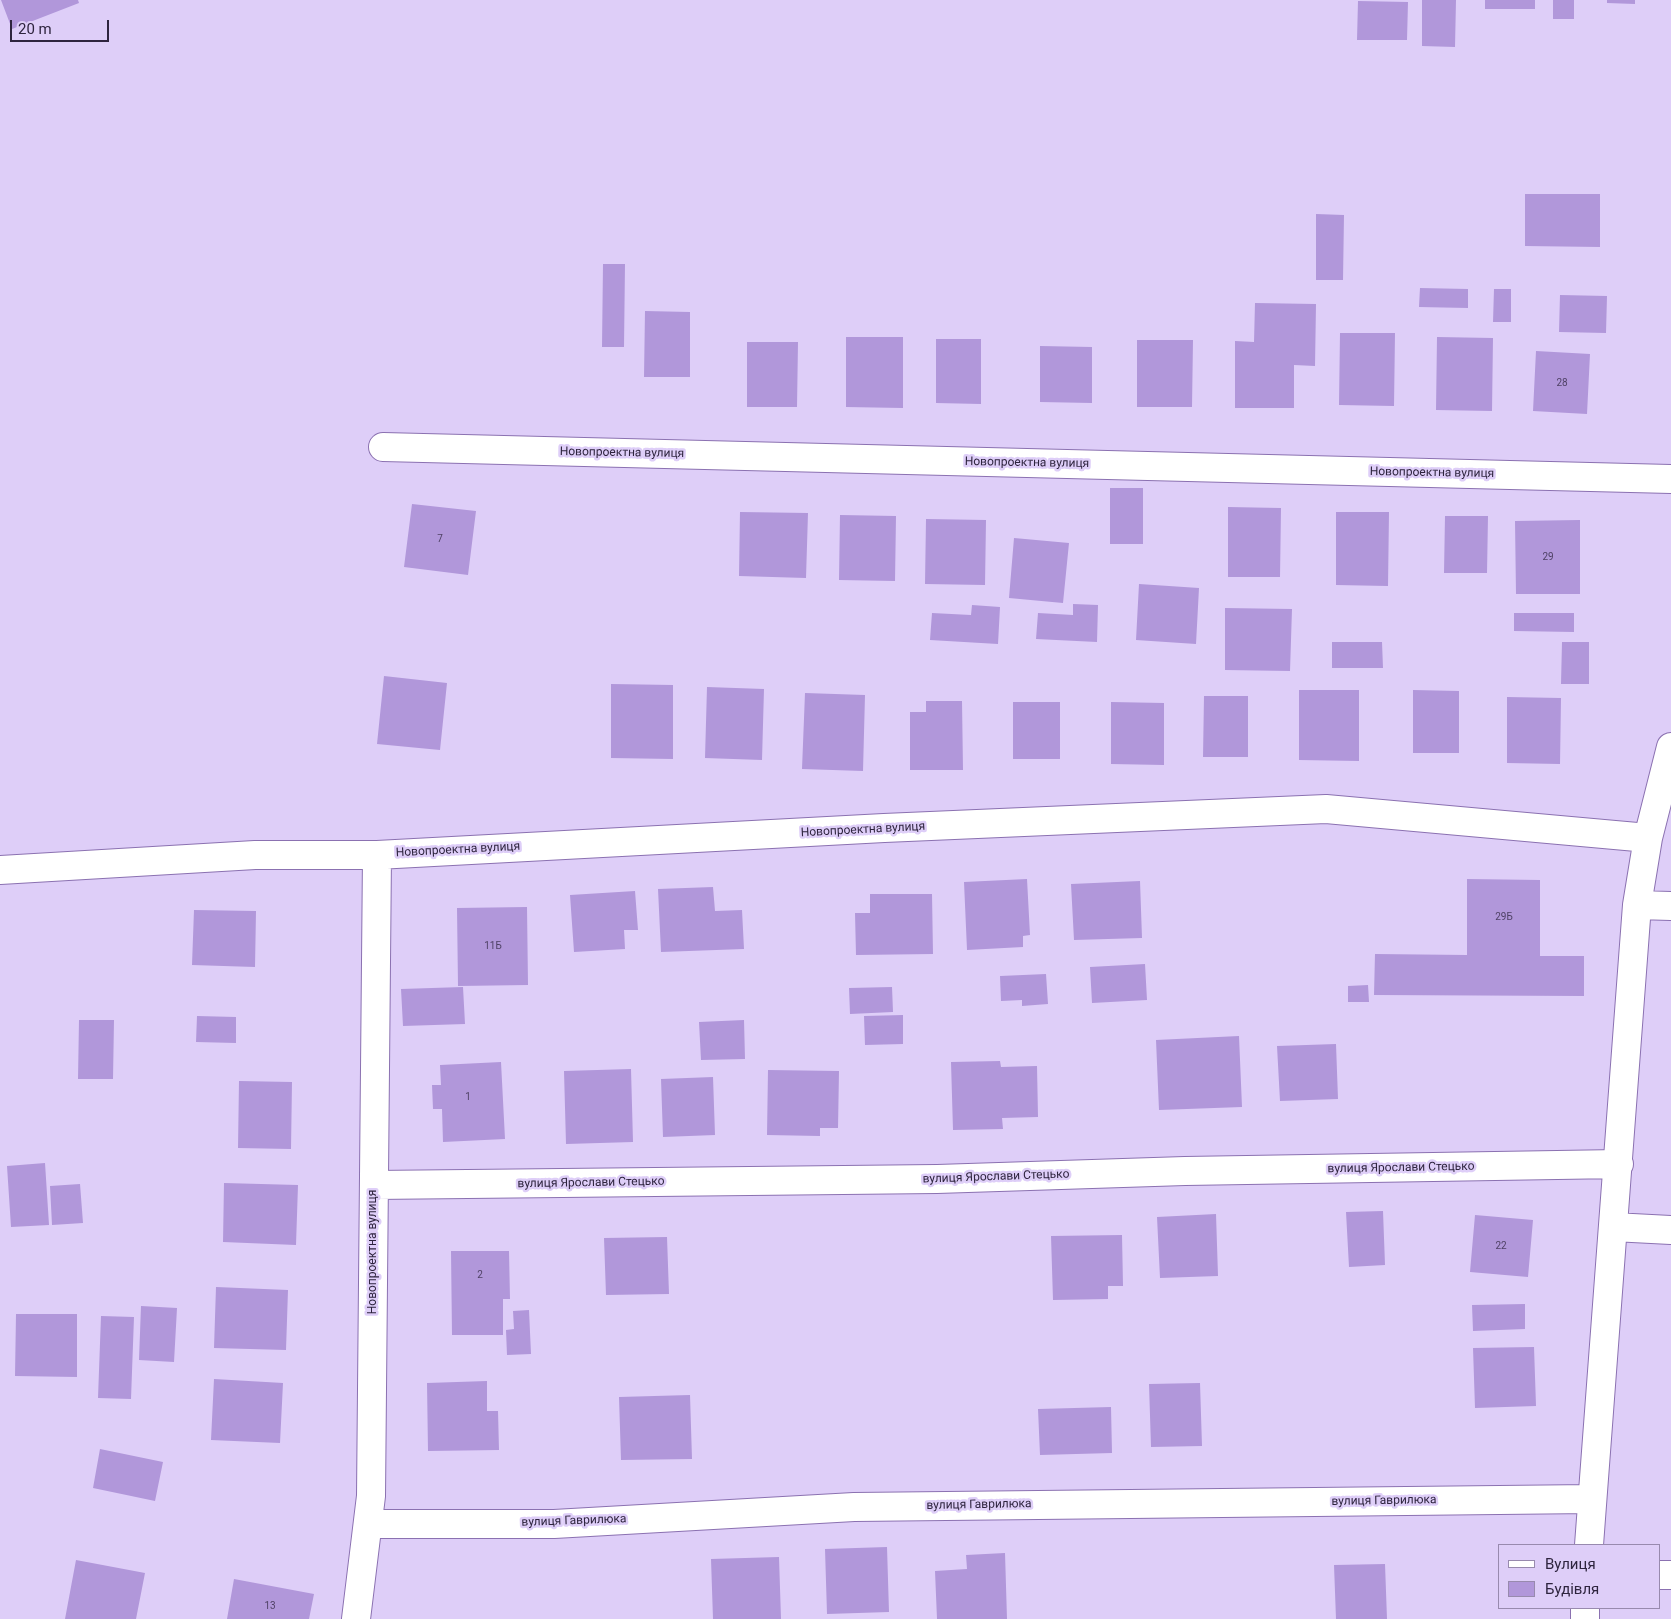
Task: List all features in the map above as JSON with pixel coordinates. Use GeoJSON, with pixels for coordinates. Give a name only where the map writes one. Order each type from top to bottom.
{"type":"FeatureCollection","features":[{"type":"Feature","properties":{"kind":"street","name":"Новопроектна вулиця"},"geometry":{"type":"LineString","coordinates":[[383,446],[1671,479]]}},
{"type":"Feature","properties":{"kind":"street"},"geometry":{"type":"LineString","coordinates":[[1589,1544],[1637,905],[1648,838],[1671,747]]}},
{"type":"Feature","properties":{"kind":"street","name":"Новопроектна вулиця"},"geometry":{"type":"LineString","coordinates":[[0,870],[255,855],[377,855],[884,828],[1326,810],[1518,825],[1648,838]]}},
{"type":"Feature","properties":{"kind":"street","name":"Новопроектна вулиця"},"geometry":{"type":"LineString","coordinates":[[356,1619],[371,1496],[377,855]]}},
{"type":"Feature","properties":{"kind":"street"},"geometry":{"type":"LineString","coordinates":[[1637,905],[1671,906]]}},
{"type":"Feature","properties":{"kind":"street","name":"вулиця Ярослави Стецько"},"geometry":{"type":"LineString","coordinates":[[374,1186],[938,1179],[1185,1171],[1619,1164]]}},
{"type":"Feature","properties":{"kind":"street"},"geometry":{"type":"LineString","coordinates":[[1613,1227],[1671,1230]]}},
{"type":"Feature","properties":{"kind":"street","name":"вулиця Гаврилюка"},"geometry":{"type":"LineString","coordinates":[[368,1524],[554,1524],[854,1507],[1591,1499]]}},
{"type":"Feature","properties":{"kind":"building"},"geometry":{"type":"Polygon","coordinates":[[[1,0],[78,0],[79,3],[12,29],[1,0]]]}},
{"type":"Feature","properties":{"kind":"building"},"geometry":{"type":"Polygon","coordinates":[[[1422,0],[1456,0],[1455,47],[1422,46],[1422,0]]]}},
{"type":"Feature","properties":{"kind":"building"},"geometry":{"type":"Polygon","coordinates":[[[1485,0],[1535,0],[1535,9],[1485,9],[1485,0]]]}},
{"type":"Feature","properties":{"kind":"building"},"geometry":{"type":"Polygon","coordinates":[[[1553,0],[1574,0],[1574,19],[1553,19],[1553,0]]]}},
{"type":"Feature","properties":{"kind":"building"},"geometry":{"type":"Polygon","coordinates":[[[1607,0],[1635,0],[1635,4],[1607,3],[1607,0]]]}},
{"type":"Feature","properties":{"kind":"building"},"geometry":{"type":"Polygon","coordinates":[[[1358,1],[1408,2],[1407,40],[1357,40],[1358,1]]]}},
{"type":"Feature","properties":{"kind":"building"},"geometry":{"type":"Polygon","coordinates":[[[1525,194],[1600,194],[1600,247],[1525,246],[1525,194]]]}},
{"type":"Feature","properties":{"kind":"building"},"geometry":{"type":"Polygon","coordinates":[[[1316,214],[1344,215],[1343,280],[1316,280],[1316,214]]]}},
{"type":"Feature","properties":{"kind":"building"},"geometry":{"type":"Polygon","coordinates":[[[603,264],[625,264],[624,347],[602,347],[603,264]]]}},
{"type":"Feature","properties":{"kind":"building"},"geometry":{"type":"Polygon","coordinates":[[[1420,288],[1468,289],[1468,308],[1419,307],[1420,288]]]}},
{"type":"Feature","properties":{"kind":"building"},"geometry":{"type":"Polygon","coordinates":[[[1494,289],[1511,289],[1511,322],[1493,322],[1494,289]]]}},
{"type":"Feature","properties":{"kind":"building"},"geometry":{"type":"Polygon","coordinates":[[[1560,295],[1607,296],[1606,333],[1559,332],[1560,295]]]}},
{"type":"Feature","properties":{"kind":"building"},"geometry":{"type":"Polygon","coordinates":[[[1255,303],[1316,304],[1315,366],[1294,365],[1294,408],[1235,408],[1235,341],[1254,342],[1255,303]]]}},
{"type":"Feature","properties":{"kind":"building"},"geometry":{"type":"Polygon","coordinates":[[[645,311],[690,312],[690,377],[644,377],[645,311]]]}},
{"type":"Feature","properties":{"kind":"building"},"geometry":{"type":"Polygon","coordinates":[[[1340,333],[1395,333],[1394,406],[1339,405],[1340,333]]]}},
{"type":"Feature","properties":{"kind":"building"},"geometry":{"type":"Polygon","coordinates":[[[846,337],[903,337],[903,408],[846,407],[846,337]]]}},
{"type":"Feature","properties":{"kind":"building"},"geometry":{"type":"Polygon","coordinates":[[[1437,337],[1493,338],[1492,411],[1436,410],[1437,337]]]}},
{"type":"Feature","properties":{"kind":"building"},"geometry":{"type":"Polygon","coordinates":[[[936,339],[981,339],[981,404],[936,403],[936,339]]]}},
{"type":"Feature","properties":{"kind":"building"},"geometry":{"type":"Polygon","coordinates":[[[1137,340],[1193,340],[1192,407],[1137,407],[1137,340]]]}},
{"type":"Feature","properties":{"kind":"building"},"geometry":{"type":"Polygon","coordinates":[[[747,342],[798,342],[797,407],[747,407],[747,342]]]}},
{"type":"Feature","properties":{"kind":"building"},"geometry":{"type":"Polygon","coordinates":[[[1040,346],[1092,347],[1092,403],[1040,402],[1040,346]]]}},
{"type":"Feature","properties":{"kind":"building"},"geometry":{"type":"Polygon","coordinates":[[[1536,351],[1590,354],[1587,414],[1533,411],[1536,351]]]}},
{"type":"Feature","properties":{"kind":"building"},"geometry":{"type":"Polygon","coordinates":[[[1110,488],[1143,488],[1143,544],[1110,544],[1110,488]]]}},
{"type":"Feature","properties":{"kind":"building"},"geometry":{"type":"Polygon","coordinates":[[[412,504],[476,511],[468,575],[404,567],[412,504]]]}},
{"type":"Feature","properties":{"kind":"building"},"geometry":{"type":"Polygon","coordinates":[[[1228,507],[1281,508],[1280,577],[1228,577],[1228,507]]]}},
{"type":"Feature","properties":{"kind":"building"},"geometry":{"type":"Polygon","coordinates":[[[740,512],[808,513],[806,578],[739,576],[740,512]]]}},
{"type":"Feature","properties":{"kind":"building"},"geometry":{"type":"Polygon","coordinates":[[[1336,512],[1389,512],[1388,586],[1336,585],[1336,512]]]}},
{"type":"Feature","properties":{"kind":"building"},"geometry":{"type":"Polygon","coordinates":[[[840,515],[896,516],[895,581],[839,580],[840,515]]]}},
{"type":"Feature","properties":{"kind":"building"},"geometry":{"type":"Polygon","coordinates":[[[1445,516],[1488,516],[1487,573],[1444,573],[1445,516]]]}},
{"type":"Feature","properties":{"kind":"building"},"geometry":{"type":"Polygon","coordinates":[[[926,519],[986,520],[985,585],[925,584],[926,519]]]}},
{"type":"Feature","properties":{"kind":"building"},"geometry":{"type":"Polygon","coordinates":[[[1580,520],[1580,594],[1516,594],[1515,521],[1580,520]]]}},
{"type":"Feature","properties":{"kind":"building"},"geometry":{"type":"Polygon","coordinates":[[[1014,538],[1069,543],[1063,603],[1009,598],[1014,538]]]}},
{"type":"Feature","properties":{"kind":"building"},"geometry":{"type":"Polygon","coordinates":[[[1139,584],[1199,588],[1196,644],[1136,640],[1139,584]]]}},
{"type":"Feature","properties":{"kind":"building"},"geometry":{"type":"Polygon","coordinates":[[[1073,604],[1098,605],[1097,642],[1036,639],[1038,613],[1073,615],[1073,604]]]}},
{"type":"Feature","properties":{"kind":"building"},"geometry":{"type":"Polygon","coordinates":[[[972,605],[1000,607],[998,644],[930,640],[932,613],[971,615],[972,605]]]}},
{"type":"Feature","properties":{"kind":"building"},"geometry":{"type":"Polygon","coordinates":[[[1225,608],[1292,609],[1290,671],[1225,670],[1225,608]]]}},
{"type":"Feature","properties":{"kind":"building"},"geometry":{"type":"Polygon","coordinates":[[[1514,613],[1574,613],[1574,632],[1514,631],[1514,613]]]}},
{"type":"Feature","properties":{"kind":"building"},"geometry":{"type":"Polygon","coordinates":[[[1332,642],[1382,642],[1383,668],[1332,668],[1332,642]]]}},
{"type":"Feature","properties":{"kind":"building"},"geometry":{"type":"Polygon","coordinates":[[[1562,642],[1589,642],[1589,684],[1561,684],[1562,642]]]}},
{"type":"Feature","properties":{"kind":"building"},"geometry":{"type":"Polygon","coordinates":[[[384,676],[447,683],[440,750],[377,744],[384,676]]]}},
{"type":"Feature","properties":{"kind":"building"},"geometry":{"type":"Polygon","coordinates":[[[611,684],[673,685],[673,759],[611,758],[611,684]]]}},
{"type":"Feature","properties":{"kind":"building"},"geometry":{"type":"Polygon","coordinates":[[[707,687],[764,689],[762,760],[705,758],[707,687]]]}},
{"type":"Feature","properties":{"kind":"building"},"geometry":{"type":"Polygon","coordinates":[[[1299,690],[1359,690],[1359,761],[1299,760],[1299,690]]]}},
{"type":"Feature","properties":{"kind":"building"},"geometry":{"type":"Polygon","coordinates":[[[1413,690],[1459,691],[1459,753],[1413,753],[1413,690]]]}},
{"type":"Feature","properties":{"kind":"building"},"geometry":{"type":"Polygon","coordinates":[[[805,693],[865,695],[863,771],[802,769],[805,693]]]}},
{"type":"Feature","properties":{"kind":"building"},"geometry":{"type":"Polygon","coordinates":[[[1204,696],[1248,696],[1248,757],[1203,757],[1204,696]]]}},
{"type":"Feature","properties":{"kind":"building"},"geometry":{"type":"Polygon","coordinates":[[[1507,697],[1561,698],[1560,764],[1507,763],[1507,697]]]}},
{"type":"Feature","properties":{"kind":"building"},"geometry":{"type":"Polygon","coordinates":[[[926,701],[962,701],[963,770],[910,770],[910,712],[926,712],[926,701]]]}},
{"type":"Feature","properties":{"kind":"building"},"geometry":{"type":"Polygon","coordinates":[[[1013,702],[1060,702],[1060,759],[1013,759],[1013,702]]]}},
{"type":"Feature","properties":{"kind":"building"},"geometry":{"type":"Polygon","coordinates":[[[1111,702],[1164,703],[1164,765],[1111,764],[1111,702]]]}},
{"type":"Feature","properties":{"kind":"building"},"geometry":{"type":"Polygon","coordinates":[[[1027,879],[1030,935],[1023,936],[1023,947],[967,950],[964,882],[1027,879]]]}},
{"type":"Feature","properties":{"kind":"building"},"geometry":{"type":"Polygon","coordinates":[[[1467,879],[1540,880],[1540,956],[1584,956],[1584,996],[1374,995],[1375,954],[1467,955],[1467,879]]]}},
{"type":"Feature","properties":{"kind":"building"},"geometry":{"type":"Polygon","coordinates":[[[1140,881],[1142,938],[1074,940],[1071,884],[1140,881]]]}},
{"type":"Feature","properties":{"kind":"building"},"geometry":{"type":"Polygon","coordinates":[[[713,887],[715,911],[742,910],[744,949],[661,952],[658,889],[713,887]]]}},
{"type":"Feature","properties":{"kind":"building"},"geometry":{"type":"Polygon","coordinates":[[[635,891],[638,930],[624,930],[625,949],[574,952],[570,895],[635,891]]]}},
{"type":"Feature","properties":{"kind":"building"},"geometry":{"type":"Polygon","coordinates":[[[870,894],[932,894],[933,954],[856,955],[855,913],[870,913],[870,894]]]}},
{"type":"Feature","properties":{"kind":"building"},"geometry":{"type":"Polygon","coordinates":[[[527,907],[528,985],[458,986],[457,908],[527,907]]]}},
{"type":"Feature","properties":{"kind":"building"},"geometry":{"type":"Polygon","coordinates":[[[194,910],[256,911],[255,967],[192,965],[194,910]]]}},
{"type":"Feature","properties":{"kind":"building"},"geometry":{"type":"Polygon","coordinates":[[[1145,964],[1147,1000],[1092,1003],[1090,967],[1145,964]]]}},
{"type":"Feature","properties":{"kind":"building"},"geometry":{"type":"Polygon","coordinates":[[[1046,974],[1048,1004],[1022,1006],[1022,1000],[1001,1001],[1000,976],[1046,974]]]}},
{"type":"Feature","properties":{"kind":"building"},"geometry":{"type":"Polygon","coordinates":[[[1368,985],[1369,1002],[1348,1002],[1348,986],[1368,985]]]}},
{"type":"Feature","properties":{"kind":"building"},"geometry":{"type":"Polygon","coordinates":[[[463,987],[465,1024],[403,1026],[401,989],[463,987]]]}},
{"type":"Feature","properties":{"kind":"building"},"geometry":{"type":"Polygon","coordinates":[[[892,987],[893,1012],[850,1014],[849,988],[892,987]]]}},
{"type":"Feature","properties":{"kind":"building"},"geometry":{"type":"Polygon","coordinates":[[[903,1015],[903,1044],[865,1045],[864,1016],[903,1015]]]}},
{"type":"Feature","properties":{"kind":"building"},"geometry":{"type":"Polygon","coordinates":[[[197,1016],[236,1017],[236,1043],[196,1042],[197,1016]]]}},
{"type":"Feature","properties":{"kind":"building"},"geometry":{"type":"Polygon","coordinates":[[[79,1020],[114,1020],[113,1079],[78,1079],[79,1020]]]}},
{"type":"Feature","properties":{"kind":"building"},"geometry":{"type":"Polygon","coordinates":[[[744,1020],[745,1059],[701,1060],[699,1022],[744,1020]]]}},
{"type":"Feature","properties":{"kind":"building"},"geometry":{"type":"Polygon","coordinates":[[[1239,1036],[1242,1107],[1159,1110],[1156,1040],[1239,1036]]]}},
{"type":"Feature","properties":{"kind":"building"},"geometry":{"type":"Polygon","coordinates":[[[1336,1044],[1338,1099],[1280,1101],[1277,1046],[1336,1044]]]}},
{"type":"Feature","properties":{"kind":"building"},"geometry":{"type":"Polygon","coordinates":[[[1000,1061],[1001,1067],[1037,1066],[1038,1117],[1002,1118],[1003,1129],[953,1130],[951,1062],[1000,1061]]]}},
{"type":"Feature","properties":{"kind":"building"},"geometry":{"type":"Polygon","coordinates":[[[501,1062],[505,1139],[443,1142],[442,1109],[433,1109],[432,1085],[441,1085],[440,1065],[501,1062]]]}},
{"type":"Feature","properties":{"kind":"building"},"geometry":{"type":"Polygon","coordinates":[[[631,1069],[633,1142],[566,1144],[564,1071],[631,1069]]]}},
{"type":"Feature","properties":{"kind":"building"},"geometry":{"type":"Polygon","coordinates":[[[768,1070],[839,1071],[838,1128],[820,1128],[820,1136],[767,1135],[768,1070]]]}},
{"type":"Feature","properties":{"kind":"building"},"geometry":{"type":"Polygon","coordinates":[[[713,1077],[715,1135],[663,1137],[661,1079],[713,1077]]]}},
{"type":"Feature","properties":{"kind":"building"},"geometry":{"type":"Polygon","coordinates":[[[239,1081],[292,1082],[291,1149],[238,1148],[239,1081]]]}},
{"type":"Feature","properties":{"kind":"building"},"geometry":{"type":"Polygon","coordinates":[[[45,1163],[49,1225],[11,1227],[7,1166],[45,1163]]]}},
{"type":"Feature","properties":{"kind":"building"},"geometry":{"type":"Polygon","coordinates":[[[224,1183],[298,1185],[296,1245],[223,1242],[224,1183]]]}},
{"type":"Feature","properties":{"kind":"building"},"geometry":{"type":"Polygon","coordinates":[[[80,1184],[83,1223],[52,1225],[50,1186],[80,1184]]]}},
{"type":"Feature","properties":{"kind":"building"},"geometry":{"type":"Polygon","coordinates":[[[1383,1211],[1385,1265],[1349,1267],[1346,1212],[1383,1211]]]}},
{"type":"Feature","properties":{"kind":"building"},"geometry":{"type":"Polygon","coordinates":[[[1216,1214],[1218,1276],[1160,1278],[1157,1217],[1216,1214]]]}},
{"type":"Feature","properties":{"kind":"building"},"geometry":{"type":"Polygon","coordinates":[[[1475,1215],[1533,1220],[1528,1277],[1470,1272],[1475,1215]]]}},
{"type":"Feature","properties":{"kind":"building"},"geometry":{"type":"Polygon","coordinates":[[[1122,1235],[1123,1286],[1108,1286],[1108,1299],[1053,1300],[1051,1236],[1122,1235]]]}},
{"type":"Feature","properties":{"kind":"building"},"geometry":{"type":"Polygon","coordinates":[[[667,1237],[669,1294],[606,1295],[604,1238],[667,1237]]]}},
{"type":"Feature","properties":{"kind":"building"},"geometry":{"type":"Polygon","coordinates":[[[451,1251],[509,1251],[510,1299],[503,1299],[503,1335],[452,1335],[451,1251]]]}},
{"type":"Feature","properties":{"kind":"building"},"geometry":{"type":"Polygon","coordinates":[[[216,1287],[288,1290],[286,1350],[214,1348],[216,1287]]]}},
{"type":"Feature","properties":{"kind":"building"},"geometry":{"type":"Polygon","coordinates":[[[1525,1304],[1525,1329],[1473,1331],[1472,1305],[1525,1304]]]}},
{"type":"Feature","properties":{"kind":"building"},"geometry":{"type":"Polygon","coordinates":[[[141,1306],[177,1308],[174,1362],[139,1360],[141,1306]]]}},
{"type":"Feature","properties":{"kind":"building"},"geometry":{"type":"Polygon","coordinates":[[[529,1310],[531,1354],[507,1355],[506,1330],[514,1329],[513,1311],[529,1310]]]}},
{"type":"Feature","properties":{"kind":"building"},"geometry":{"type":"Polygon","coordinates":[[[16,1314],[77,1314],[77,1377],[15,1376],[16,1314]]]}},
{"type":"Feature","properties":{"kind":"building"},"geometry":{"type":"Polygon","coordinates":[[[101,1316],[134,1317],[131,1399],[98,1398],[101,1316]]]}},
{"type":"Feature","properties":{"kind":"building"},"geometry":{"type":"Polygon","coordinates":[[[1534,1347],[1536,1406],[1475,1408],[1473,1348],[1534,1347]]]}},
{"type":"Feature","properties":{"kind":"building"},"geometry":{"type":"Polygon","coordinates":[[[214,1379],[283,1383],[280,1443],[211,1440],[214,1379]]]}},
{"type":"Feature","properties":{"kind":"building"},"geometry":{"type":"Polygon","coordinates":[[[487,1381],[487,1411],[498,1411],[499,1450],[428,1451],[427,1383],[487,1381]]]}},
{"type":"Feature","properties":{"kind":"building"},"geometry":{"type":"Polygon","coordinates":[[[1200,1383],[1202,1446],[1151,1447],[1149,1384],[1200,1383]]]}},
{"type":"Feature","properties":{"kind":"building"},"geometry":{"type":"Polygon","coordinates":[[[690,1395],[692,1459],[621,1460],[619,1397],[690,1395]]]}},
{"type":"Feature","properties":{"kind":"building"},"geometry":{"type":"Polygon","coordinates":[[[1111,1407],[1112,1453],[1040,1455],[1038,1409],[1111,1407]]]}},
{"type":"Feature","properties":{"kind":"building"},"geometry":{"type":"Polygon","coordinates":[[[100,1449],[163,1462],[155,1501],[93,1488],[100,1449]]]}},
{"type":"Feature","properties":{"kind":"building"},"geometry":{"type":"Polygon","coordinates":[[[887,1547],[889,1612],[827,1614],[825,1549],[887,1547]]]}},
{"type":"Feature","properties":{"kind":"building"},"geometry":{"type":"Polygon","coordinates":[[[1005,1553],[1007,1619],[937,1619],[935,1571],[967,1569],[966,1555],[1005,1553]]]}},
{"type":"Feature","properties":{"kind":"building"},"geometry":{"type":"Polygon","coordinates":[[[779,1557],[781,1619],[713,1619],[711,1559],[779,1557]]]}},
{"type":"Feature","properties":{"kind":"building"},"geometry":{"type":"Polygon","coordinates":[[[76,1560],[145,1573],[136,1619],[65,1619],[76,1560]]]}},
{"type":"Feature","properties":{"kind":"building"},"geometry":{"type":"Polygon","coordinates":[[[1385,1564],[1387,1619],[1336,1619],[1334,1565],[1385,1564]]]}},
{"type":"Feature","properties":{"kind":"building"},"geometry":{"type":"Polygon","coordinates":[[[234,1579],[314,1594],[309,1619],[227,1619],[234,1579]]]}}]}
